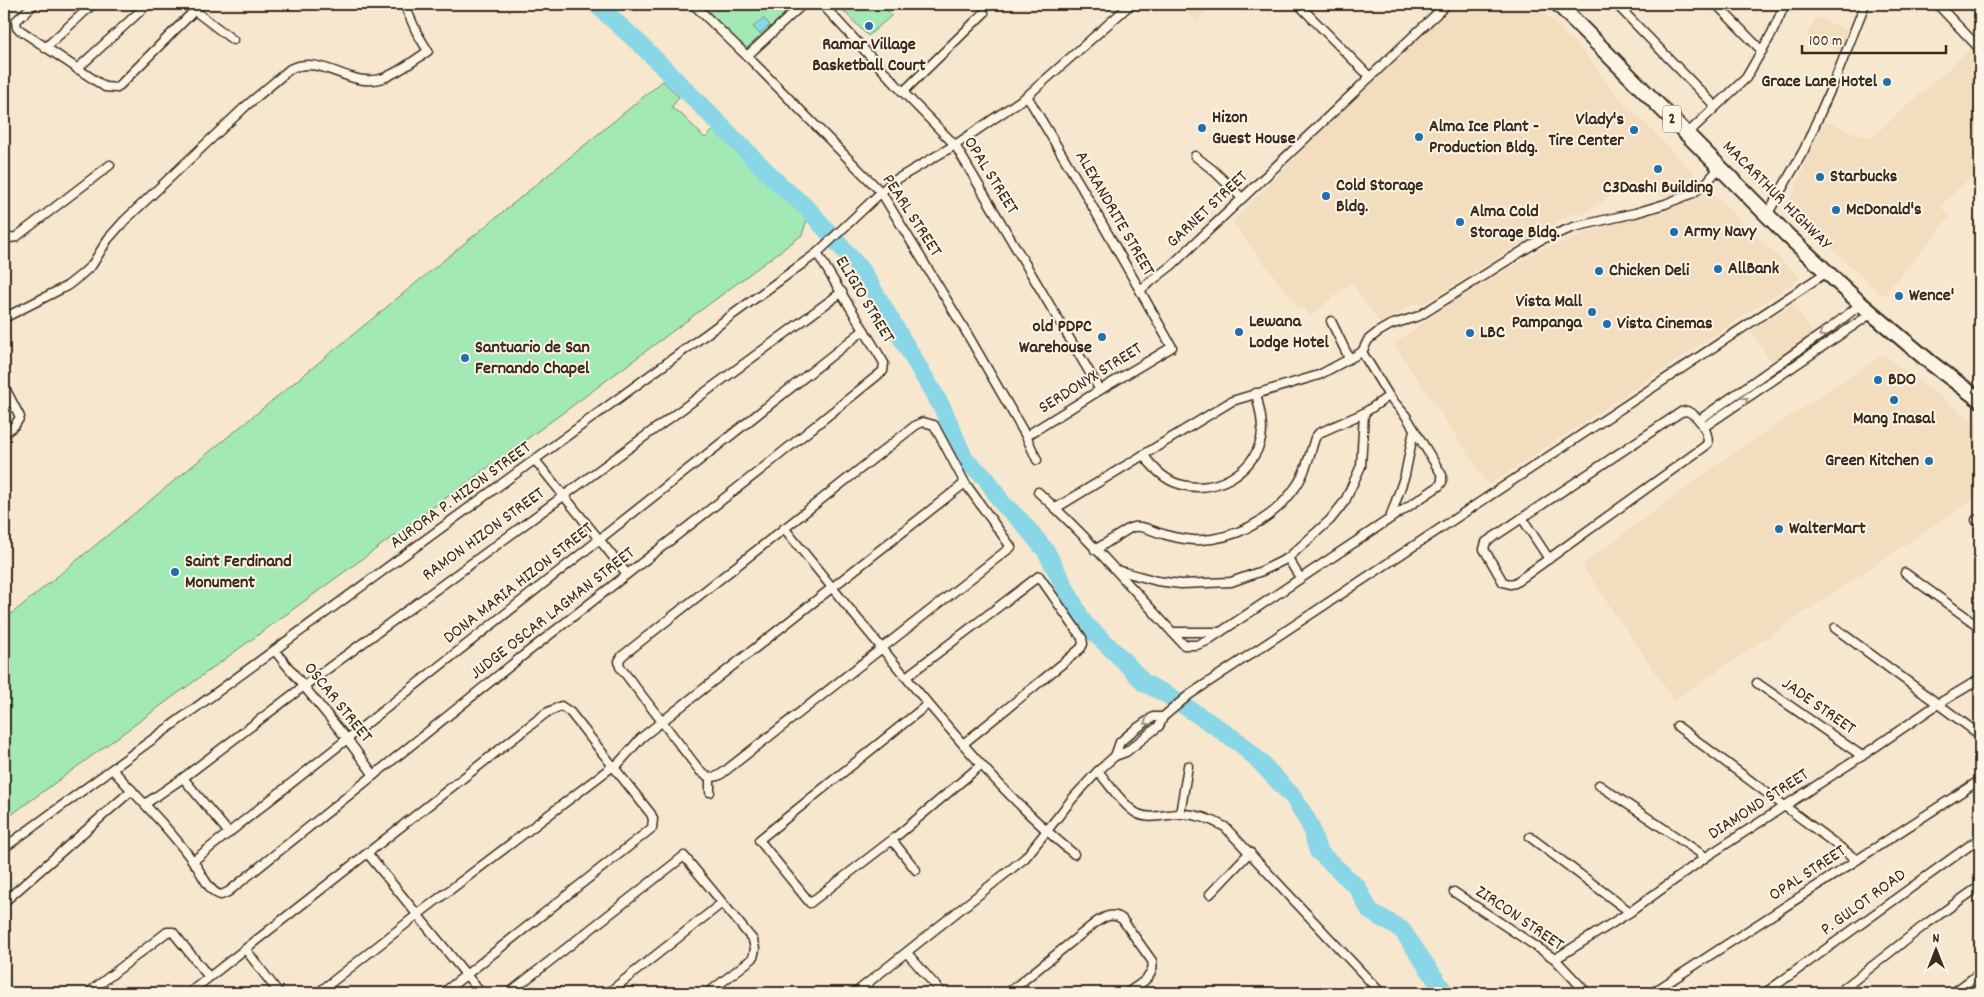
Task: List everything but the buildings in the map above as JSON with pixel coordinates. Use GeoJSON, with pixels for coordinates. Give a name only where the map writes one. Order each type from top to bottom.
{"type":"FeatureCollection","features":[{"type":"Feature","properties":{"kind":"highway","name":"MACARTHUR HIGHWAY"},"geometry":{"type":"LineString","coordinates":[[1558,4],[1767,215],[1860,304],[1931,363],[1980,400]]}},
{"type":"Feature","properties":{"kind":"street"},"geometry":{"type":"LineString","coordinates":[[34,4],[16,21],[18,28],[105,87],[117,88],[201,4]]}},
{"type":"Feature","properties":{"kind":"street"},"geometry":{"type":"LineString","coordinates":[[45,48],[93,4]]}},
{"type":"Feature","properties":{"kind":"street"},"geometry":{"type":"LineString","coordinates":[[77,69],[148,4]]}},
{"type":"Feature","properties":{"kind":"street"},"geometry":{"type":"LineString","coordinates":[[186,4],[233,40]]}},
{"type":"Feature","properties":{"kind":"street"},"geometry":{"type":"LineString","coordinates":[[4,318],[67,286],[81,275],[92,265],[108,239],[124,221],[246,106],[290,69],[298,65],[309,64],[320,66],[355,79],[370,80],[382,78],[428,51],[417,33],[404,4]]}},
{"type":"Feature","properties":{"kind":"street","name":"PEARL STREET"},"geometry":{"type":"LineString","coordinates":[[693,4],[881,192],[960,322],[1026,436],[1037,460]]}},
{"type":"Feature","properties":{"kind":"street"},"geometry":{"type":"LineString","coordinates":[[747,56],[803,4]]}},
{"type":"Feature","properties":{"kind":"street","name":"OPAL STREET"},"geometry":{"type":"LineString","coordinates":[[822,4],[955,145],[1100,390]]}},
{"type":"Feature","properties":{"kind":"street","name":"AURORA P. HIZON STREET"},"geometry":{"type":"LineString","coordinates":[[4,848],[113,770],[817,252],[881,192],[905,173],[955,145],[1027,96],[1131,4]]}},
{"type":"Feature","properties":{"kind":"street"},"geometry":{"type":"LineString","coordinates":[[1298,4],[1370,77]]}},
{"type":"Feature","properties":{"kind":"street","name":"GARNET STREET"},"geometry":{"type":"LineString","coordinates":[[1140,290],[1172,265],[1447,4]]}},
{"type":"Feature","properties":{"kind":"street"},"geometry":{"type":"LineString","coordinates":[[1616,4],[1715,106]]}},
{"type":"Feature","properties":{"kind":"street"},"geometry":{"type":"LineString","coordinates":[[1716,4],[1762,51]]}},
{"type":"Feature","properties":{"kind":"street"},"geometry":{"type":"LineString","coordinates":[[1686,134],[1746,78],[1762,51],[1785,4]]}},
{"type":"Feature","properties":{"kind":"street"},"geometry":{"type":"LineString","coordinates":[[1767,215],[1804,150],[1865,4]]}},
{"type":"Feature","properties":{"kind":"street"},"geometry":{"type":"LineString","coordinates":[[1937,4],[1980,49]]}},
{"type":"Feature","properties":{"kind":"street"},"geometry":{"type":"LineString","coordinates":[[903,92],[937,56],[984,13]]}},
{"type":"Feature","properties":{"kind":"street","name":"ALEXANDRITE STREET"},"geometry":{"type":"LineString","coordinates":[[1027,96],[1082,188],[1172,347]]}},
{"type":"Feature","properties":{"kind":"street"},"geometry":{"type":"LineString","coordinates":[[1195,156],[1213,170],[1242,198]]}},
{"type":"Feature","properties":{"kind":"street"},"geometry":{"type":"LineString","coordinates":[[4,239],[16,237],[110,165]]}},
{"type":"Feature","properties":{"kind":"street"},"geometry":{"type":"LineString","coordinates":[[1056,508],[1232,401],[1319,375],[1362,352],[1368,340],[1378,332],[1390,325],[1419,316],[1540,240],[1574,226],[1635,213],[1693,193],[1707,182],[1720,167]]}},
{"type":"Feature","properties":{"kind":"street","name":"ELIGIO STREET"},"geometry":{"type":"LineString","coordinates":[[817,252],[884,363]]}},
{"type":"Feature","properties":{"kind":"street"},"geometry":{"type":"LineString","coordinates":[[855,993],[1025,858],[1073,798],[1098,771],[1115,756],[1126,752],[1159,726],[1163,717],[1189,695],[1827,272]]}},
{"type":"Feature","properties":{"kind":"street","name":"RAMON HIZON STREET"},"geometry":{"type":"LineString","coordinates":[[145,804],[183,778],[304,686],[842,292]]}},
{"type":"Feature","properties":{"kind":"street"},"geometry":{"type":"LineString","coordinates":[[1701,423],[1860,304]]}},
{"type":"Feature","properties":{"kind":"street"},"geometry":{"type":"LineString","coordinates":[[1701,423],[1872,313]]}},
{"type":"Feature","properties":{"kind":"street"},"geometry":{"type":"LineString","coordinates":[[1331,321],[1350,358]]}},
{"type":"Feature","properties":{"kind":"street","name":"DONA MARIA HIZON STREET"},"geometry":{"type":"LineString","coordinates":[[193,861],[864,330]]}},
{"type":"Feature","properties":{"kind":"street","name":"SERDONYX STREET"},"geometry":{"type":"LineString","coordinates":[[1026,436],[1172,347]]}},
{"type":"Feature","properties":{"kind":"street"},"geometry":{"type":"LineString","coordinates":[[1038,492],[1117,570],[1184,644],[1197,646],[1439,486],[1442,482],[1442,475],[1406,416],[1389,396],[1362,352]]}},
{"type":"Feature","properties":{"kind":"street","name":"JUDGE OSCAR LAGMAN STREET"},"geometry":{"type":"LineString","coordinates":[[193,861],[212,891],[217,894],[224,894],[235,887],[884,371],[884,363]]}},
{"type":"Feature","properties":{"kind":"street"},"geometry":{"type":"LineString","coordinates":[[4,386],[20,417],[15,425],[4,434]]}},
{"type":"Feature","properties":{"kind":"street"},"geometry":{"type":"LineString","coordinates":[[1144,456],[1164,476],[1179,484],[1200,488],[1216,485],[1228,480],[1245,465],[1261,440],[1262,420],[1256,393]]}},
{"type":"Feature","properties":{"kind":"street"},"geometry":{"type":"LineString","coordinates":[[1095,550],[1136,526],[1142,526],[1164,535],[1196,541],[1240,532],[1258,523],[1283,501],[1298,484],[1315,438],[1319,433],[1324,429],[1364,413],[1389,396]]}},
{"type":"Feature","properties":{"kind":"street"},"geometry":{"type":"LineString","coordinates":[[1687,411],[1695,414],[1708,436],[1708,443],[1704,447],[1549,559],[1515,583],[1510,584],[1503,582],[1484,546],[1486,542],[1522,518],[1681,412],[1687,411]]}},
{"type":"Feature","properties":{"kind":"street"},"geometry":{"type":"LineString","coordinates":[[1117,570],[1157,581],[1181,584],[1231,582],[1262,572],[1288,558],[1330,520],[1344,502],[1361,466],[1364,413]]}},
{"type":"Feature","properties":{"kind":"street"},"geometry":{"type":"LineString","coordinates":[[923,422],[934,425],[965,483],[1011,547],[720,775],[710,778],[700,771],[620,666],[619,661],[622,656],[916,425],[923,422]]}},
{"type":"Feature","properties":{"kind":"street"},"geometry":{"type":"LineString","coordinates":[[1390,518],[1405,475],[1414,430]]}},
{"type":"Feature","properties":{"kind":"street"},"geometry":{"type":"LineString","coordinates":[[535,460],[627,574]]}},
{"type":"Feature","properties":{"kind":"street"},"geometry":{"type":"LineString","coordinates":[[318,993],[416,915],[618,764],[641,738],[965,483]]}},
{"type":"Feature","properties":{"kind":"street"},"geometry":{"type":"LineString","coordinates":[[1522,518],[1549,559]]}},
{"type":"Feature","properties":{"kind":"street"},"geometry":{"type":"LineString","coordinates":[[784,528],[881,648],[981,765],[1047,832],[1074,854]]}},
{"type":"Feature","properties":{"kind":"street"},"geometry":{"type":"LineString","coordinates":[[1288,558],[1300,578]]}},
{"type":"Feature","properties":{"kind":"street"},"geometry":{"type":"LineString","coordinates":[[1905,573],[1980,628]]}},
{"type":"Feature","properties":{"kind":"street"},"geometry":{"type":"LineString","coordinates":[[906,677],[1039,576],[1082,638],[1083,644],[1067,660],[963,744]]}},
{"type":"Feature","properties":{"kind":"street"},"geometry":{"type":"LineString","coordinates":[[1835,628],[1980,734]]}},
{"type":"Feature","properties":{"kind":"street"},"geometry":{"type":"LineString","coordinates":[[1172,632],[1219,632]]}},
{"type":"Feature","properties":{"kind":"street","name":"OSCAR STREET"},"geometry":{"type":"LineString","coordinates":[[275,651],[374,775]]}},
{"type":"Feature","properties":{"kind":"street","name":"DIAMOND STREET"},"geometry":{"type":"LineString","coordinates":[[1555,959],[1630,912],[1706,857],[1980,678]]}},
{"type":"Feature","properties":{"kind":"street","name":"JADE STREET"},"geometry":{"type":"LineString","coordinates":[[1757,683],[1862,756]]}},
{"type":"Feature","properties":{"kind":"street"},"geometry":{"type":"LineString","coordinates":[[928,704],[758,840],[810,903],[892,840],[981,765]]}},
{"type":"Feature","properties":{"kind":"street"},"geometry":{"type":"LineString","coordinates":[[189,993],[546,713],[561,706],[570,712],[650,814],[653,819],[652,828],[443,993]]}},
{"type":"Feature","properties":{"kind":"street"},"geometry":{"type":"LineString","coordinates":[[1115,756],[1120,742],[1132,731],[1153,717],[1163,717]]}},
{"type":"Feature","properties":{"kind":"street"},"geometry":{"type":"LineString","coordinates":[[1677,726],[1856,860]]}},
{"type":"Feature","properties":{"kind":"street"},"geometry":{"type":"LineString","coordinates":[[1180,814],[1188,766]]}},
{"type":"Feature","properties":{"kind":"street"},"geometry":{"type":"LineString","coordinates":[[113,770],[145,804],[193,861]]}},
{"type":"Feature","properties":{"kind":"street"},"geometry":{"type":"LineString","coordinates":[[1098,771],[1130,809],[1138,814],[1157,816],[1196,815],[1225,827],[1381,993]]}},
{"type":"Feature","properties":{"kind":"street"},"geometry":{"type":"LineString","coordinates":[[183,778],[229,833]]}},
{"type":"Feature","properties":{"kind":"street"},"geometry":{"type":"LineString","coordinates":[[710,778],[710,792]]}},
{"type":"Feature","properties":{"kind":"street","name":"OPAL STREET"},"geometry":{"type":"LineString","coordinates":[[1652,993],[1980,780]]}},
{"type":"Feature","properties":{"kind":"street"},"geometry":{"type":"LineString","coordinates":[[1599,784],[1706,857]]}},
{"type":"Feature","properties":{"kind":"street"},"geometry":{"type":"LineString","coordinates":[[4,902],[132,790]]}},
{"type":"Feature","properties":{"kind":"street"},"geometry":{"type":"LineString","coordinates":[[1530,836],[1630,912]]}},
{"type":"Feature","properties":{"kind":"street","name":"P. GULOT ROAD"},"geometry":{"type":"LineString","coordinates":[[1765,993],[1980,838]]}},
{"type":"Feature","properties":{"kind":"street"},"geometry":{"type":"LineString","coordinates":[[892,840],[916,870]]}},
{"type":"Feature","properties":{"kind":"street"},"geometry":{"type":"LineString","coordinates":[[1210,894],[1250,852]]}},
{"type":"Feature","properties":{"kind":"street"},"geometry":{"type":"LineString","coordinates":[[368,854],[480,993]]}},
{"type":"Feature","properties":{"kind":"street"},"geometry":{"type":"LineString","coordinates":[[509,993],[684,856],[753,940],[755,953],[753,958],[708,993]]}},
{"type":"Feature","properties":{"kind":"street"},"geometry":{"type":"LineString","coordinates":[[1838,993],[1926,924],[1980,886]]}},
{"type":"Feature","properties":{"kind":"street","name":"ZIRCON STREET"},"geometry":{"type":"LineString","coordinates":[[1454,892],[1555,959],[1588,993]]}},
{"type":"Feature","properties":{"kind":"street"},"geometry":{"type":"LineString","coordinates":[[608,993],[722,903]]}},
{"type":"Feature","properties":{"kind":"street"},"geometry":{"type":"LineString","coordinates":[[1008,993],[1095,923],[1103,917],[1111,915],[1122,919],[1154,966],[1151,974],[1127,993]]}},
{"type":"Feature","properties":{"kind":"street"},"geometry":{"type":"LineString","coordinates":[[91,993],[92,990],[167,932],[173,932],[209,976]]}},
{"type":"Feature","properties":{"kind":"street"},"geometry":{"type":"LineString","coordinates":[[246,950],[279,993]]}},
{"type":"Feature","properties":{"kind":"street"},"geometry":{"type":"LineString","coordinates":[[907,953],[942,993]]}},
{"type":"Feature","properties":{"kind":"street"},"geometry":{"type":"LineString","coordinates":[[1953,993],[1980,973]]}},
{"type":"Feature","properties":{"kind":"shaded area"},"geometry":{"type":"Polygon","coordinates":[[[1180,4],[1214,4],[1196,21],[1180,4]]]}},
{"type":"Feature","properties":{"kind":"shaded area"},"geometry":{"type":"Polygon","coordinates":[[[1452,4],[1535,4],[1585,54],[1613,91],[1700,180],[1689,191],[1676,196],[1662,196],[1631,183],[1581,215],[1573,213],[1422,305],[1414,303],[1380,324],[1351,282],[1311,316],[1303,307],[1300,309],[1232,222],[1368,84],[1452,4]]]}},
{"type":"Feature","properties":{"kind":"shaded area"},"geometry":{"type":"Polygon","coordinates":[[[1816,17],[1848,31],[1840,51],[1807,36],[1816,17]]]}},
{"type":"Feature","properties":{"kind":"shaded area"},"geometry":{"type":"Polygon","coordinates":[[[1974,46],[1980,53],[1980,169],[1940,206],[1950,217],[1883,296],[1787,207],[1825,121],[1870,139],[1974,46]]]}},
{"type":"Feature","properties":{"kind":"shaded area","name":"Vista Mall Pampanga"},"geometry":{"type":"Polygon","coordinates":[[[1708,189],[1800,278],[1489,485],[1394,344],[1451,303],[1536,252],[1708,189]]]}},
{"type":"Feature","properties":{"kind":"shaded area"},"geometry":{"type":"Polygon","coordinates":[[[1793,304],[1814,335],[1772,363],[1751,331],[1793,304]]]}},
{"type":"Feature","properties":{"kind":"shaded area","name":"WalterMart"},"geometry":{"type":"Polygon","coordinates":[[[1883,355],[1980,426],[1980,494],[1674,700],[1582,565],[1726,458],[1883,355]]]}},
{"type":"Feature","properties":{"kind":"green space"},"geometry":{"type":"Polygon","coordinates":[[[701,4],[795,4],[745,50],[701,4]]]}},
{"type":"Feature","properties":{"kind":"green space","name":"Ramar Village Basketball Court"},"geometry":{"type":"Polygon","coordinates":[[[837,4],[881,4],[892,15],[868,36],[837,4]]]}},
{"type":"Feature","properties":{"kind":"green space"},"geometry":{"type":"Polygon","coordinates":[[[663,81],[679,97],[671,108],[681,114],[705,138],[714,130],[809,214],[802,235],[568,409],[4,820],[4,620],[663,81]]]}},
{"type":"Feature","properties":{"kind":"water"},"geometry":{"type":"Polygon","coordinates":[[[763,18],[770,25],[760,34],[753,27],[763,18]]]}},
{"type":"Feature","properties":{"kind":"waterway"},"geometry":{"type":"LineString","coordinates":[[596,4],[641,45],[780,185],[808,209],[863,272],[943,409],[965,460],[986,478],[1002,503],[1021,521],[1046,551],[1083,622],[1144,683],[1166,694],[1218,728],[1241,744],[1261,763],[1294,798],[1310,825],[1318,851],[1357,887],[1370,911],[1402,930],[1445,993]]}},
{"type":"Feature","properties":{"kind":"place","name":"Ramar Village Basketball Court"},"geometry":{"type":"Point","coordinates":[869,26]}},
{"type":"Feature","properties":{"kind":"place","name":"Grace Lane Hotel"},"geometry":{"type":"Point","coordinates":[1887,82]}},
{"type":"Feature","properties":{"kind":"place","name":"Hizon Guest House"},"geometry":{"type":"Point","coordinates":[1202,128]}},
{"type":"Feature","properties":{"kind":"place","name":"Vlady's Tire Center"},"geometry":{"type":"Point","coordinates":[1634,130]}},
{"type":"Feature","properties":{"kind":"place","name":"Alma Ice Plant - Production Bldg."},"geometry":{"type":"Point","coordinates":[1419,137]}},
{"type":"Feature","properties":{"kind":"place","name":"C3Dash1 Building"},"geometry":{"type":"Point","coordinates":[1658,169]}},
{"type":"Feature","properties":{"kind":"place","name":"Starbucks"},"geometry":{"type":"Point","coordinates":[1820,177]}},
{"type":"Feature","properties":{"kind":"place","name":"Cold Storage Bldg."},"geometry":{"type":"Point","coordinates":[1326,196]}},
{"type":"Feature","properties":{"kind":"place","name":"McDonald's"},"geometry":{"type":"Point","coordinates":[1836,210]}},
{"type":"Feature","properties":{"kind":"place","name":"Alma Cold Storage Bldg."},"geometry":{"type":"Point","coordinates":[1460,222]}},
{"type":"Feature","properties":{"kind":"place","name":"Army Navy"},"geometry":{"type":"Point","coordinates":[1674,232]}},
{"type":"Feature","properties":{"kind":"place","name":"AllBank"},"geometry":{"type":"Point","coordinates":[1718,269]}},
{"type":"Feature","properties":{"kind":"place","name":"Chicken Deli"},"geometry":{"type":"Point","coordinates":[1599,271]}},
{"type":"Feature","properties":{"kind":"place","name":"Wence'"},"geometry":{"type":"Point","coordinates":[1899,296]}},
{"type":"Feature","properties":{"kind":"place","name":"Vista Mall Pampanga"},"geometry":{"type":"Point","coordinates":[1592,312]}},
{"type":"Feature","properties":{"kind":"place","name":"Vista Cinemas"},"geometry":{"type":"Point","coordinates":[1607,324]}},
{"type":"Feature","properties":{"kind":"place","name":"Lewana Lodge Hotel"},"geometry":{"type":"Point","coordinates":[1239,332]}},
{"type":"Feature","properties":{"kind":"place","name":"LBC"},"geometry":{"type":"Point","coordinates":[1470,333]}},
{"type":"Feature","properties":{"kind":"place","name":"old PDPC Warehouse"},"geometry":{"type":"Point","coordinates":[1102,337]}},
{"type":"Feature","properties":{"kind":"place","name":"Santuario de San Fernando Chapel"},"geometry":{"type":"Point","coordinates":[465,358]}},
{"type":"Feature","properties":{"kind":"place","name":"BDO"},"geometry":{"type":"Point","coordinates":[1878,380]}},
{"type":"Feature","properties":{"kind":"place","name":"Mang Inasal"},"geometry":{"type":"Point","coordinates":[1894,400]}},
{"type":"Feature","properties":{"kind":"place","name":"Green Kitchen"},"geometry":{"type":"Point","coordinates":[1929,461]}},
{"type":"Feature","properties":{"kind":"place","name":"WalterMart"},"geometry":{"type":"Point","coordinates":[1779,529]}},
{"type":"Feature","properties":{"kind":"place","name":"Saint Ferdinand Monument"},"geometry":{"type":"Point","coordinates":[175,572]}}]}
